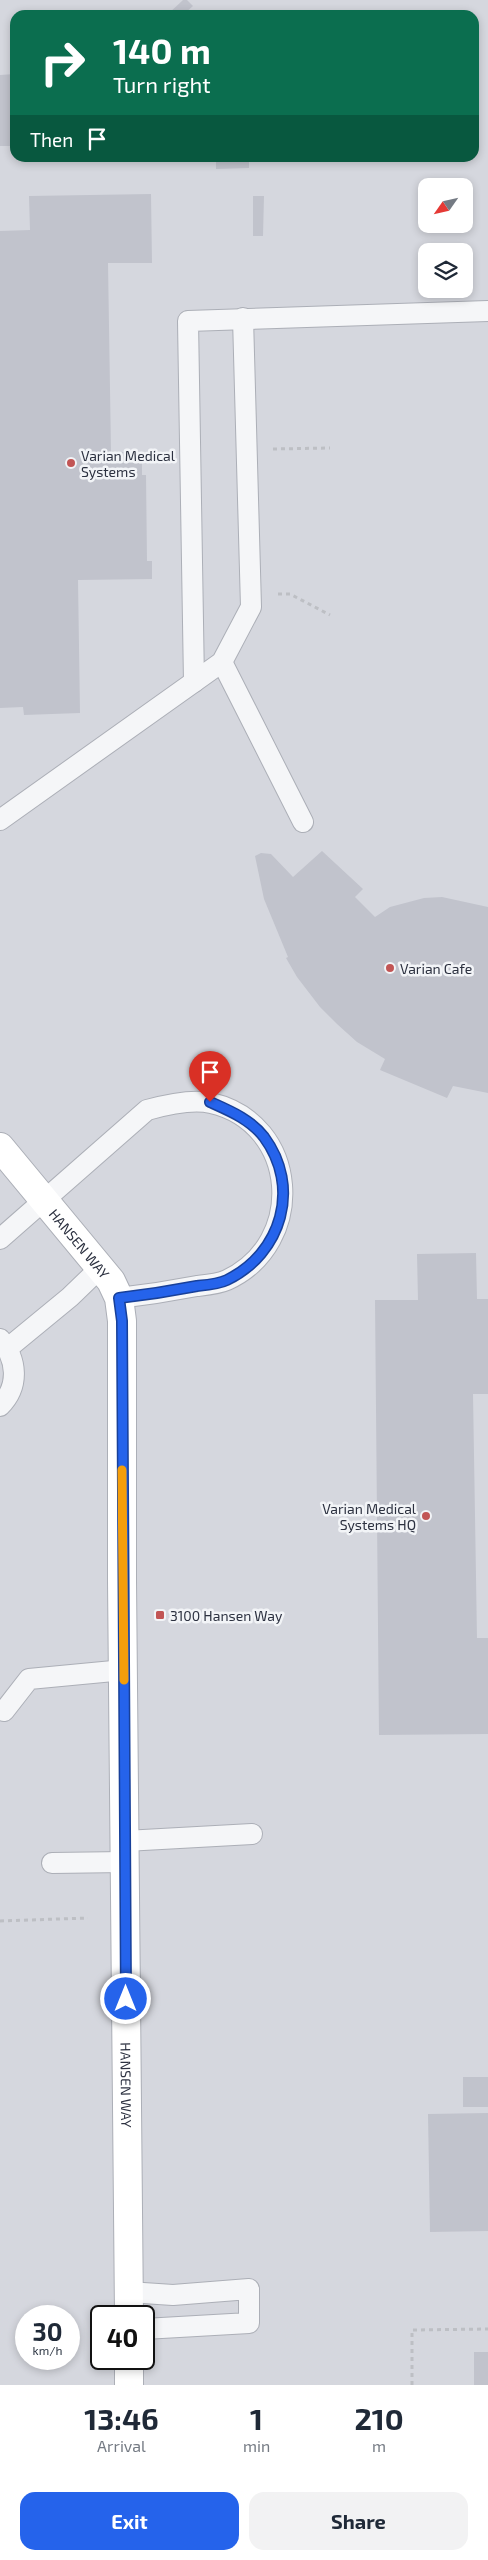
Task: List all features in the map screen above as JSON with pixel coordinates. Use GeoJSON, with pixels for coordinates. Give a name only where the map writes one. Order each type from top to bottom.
{"type":"FeatureCollection","features":[{"type":"Feature","properties":{"kind":"street","name":"HANSEN WAY"},"geometry":{"type":"LineString","coordinates":[[0,1147],[101,1267],[119,1298],[122,1321],[128,2304]]}},
{"type":"Feature","properties":{"kind":"street"},"geometry":{"type":"LineString","coordinates":[[129,2370],[130,2385]]}},
{"type":"Feature","properties":{"kind":"lane"},"geometry":{"type":"LineString","coordinates":[[194,682],[188,321],[488,311]]}},
{"type":"Feature","properties":{"kind":"lane"},"geometry":{"type":"LineString","coordinates":[[0,820],[222,662],[251,607],[243,318]]}},
{"type":"Feature","properties":{"kind":"lane"},"geometry":{"type":"LineString","coordinates":[[222,662],[302,822]]}},
{"type":"Feature","properties":{"kind":"lane"},"geometry":{"type":"LineString","coordinates":[[0,1239],[147,1110],[168,1104],[210,1102],[239,1114],[263,1136],[277,1160],[283,1186],[282,1214],[272,1240],[253,1264],[226,1281],[119,1298]]}},
{"type":"Feature","properties":{"kind":"lane"},"geometry":{"type":"LineString","coordinates":[[0,1406],[12,1385],[15,1364],[4,1344],[70,1297],[101,1267]]}},
{"type":"Feature","properties":{"kind":"lane"},"geometry":{"type":"LineString","coordinates":[[4,1711],[29,1679],[124,1670]]}},
{"type":"Feature","properties":{"kind":"lane"},"geometry":{"type":"LineString","coordinates":[[52,1864],[125,1851],[252,1834]]}},
{"type":"Feature","properties":{"kind":"lane"},"geometry":{"type":"LineString","coordinates":[[128,2304],[173,2295],[248,2289],[249,2323],[155,2328]]}},
{"type":"Feature","properties":{"kind":"path"},"geometry":{"type":"LineString","coordinates":[[272,449],[330,448]]}},
{"type":"Feature","properties":{"kind":"path"},"geometry":{"type":"LineString","coordinates":[[273,594],[290,594],[330,615]]}},
{"type":"Feature","properties":{"kind":"path"},"geometry":{"type":"LineString","coordinates":[[0,1921],[88,1918]]}},
{"type":"Feature","properties":{"kind":"path"},"geometry":{"type":"LineString","coordinates":[[412,2385],[412,2330],[488,2330]]}},
{"type":"Feature","properties":{"kind":"shaded area"},"geometry":{"type":"Polygon","coordinates":[[[0,0],[488,0],[488,2385],[0,2385],[0,0]]]}},
{"type":"Feature","properties":{"kind":"building"},"geometry":{"type":"Polygon","coordinates":[[[183,0],[187,0],[193,6],[189,10],[172,10],[183,0]]]}},
{"type":"Feature","properties":{"kind":"building"},"geometry":{"type":"Polygon","coordinates":[[[10,74],[10,146],[0,146],[0,75],[10,74]]]}},
{"type":"Feature","properties":{"kind":"building"},"geometry":{"type":"Polygon","coordinates":[[[216,162],[249,162],[249,168],[216,169],[216,162]]]}},
{"type":"Feature","properties":{"kind":"building","name":"Varian Medical Systems"},"geometry":{"type":"Polygon","coordinates":[[[151,194],[152,263],[108,263],[111,452],[142,452],[142,475],[146,475],[147,561],[152,561],[152,579],[78,580],[80,713],[24,715],[23,707],[0,708],[0,231],[30,230],[29,196],[151,194]]]}},
{"type":"Feature","properties":{"kind":"building"},"geometry":{"type":"Polygon","coordinates":[[[253,196],[264,196],[263,236],[253,236],[253,196]]]}},
{"type":"Feature","properties":{"kind":"building","name":"Varian Cafe"},"geometry":{"type":"Polygon","coordinates":[[[322,851],[363,889],[355,897],[375,917],[390,907],[424,898],[442,897],[488,907],[488,1093],[453,1086],[447,1098],[380,1070],[385,1059],[357,1042],[337,1024],[320,1007],[297,977],[286,958],[288,957],[264,899],[255,856],[261,853],[271,854],[293,877],[322,851]]]}},
{"type":"Feature","properties":{"kind":"building","name":"Varian Medical Systems HQ"},"geometry":{"type":"Polygon","coordinates":[[[476,1253],[477,1299],[488,1299],[488,1394],[473,1394],[477,1638],[488,1638],[488,1734],[379,1735],[375,1300],[418,1300],[417,1254],[476,1253]]]}},
{"type":"Feature","properties":{"kind":"building"},"geometry":{"type":"Polygon","coordinates":[[[463,2077],[488,2077],[488,2107],[463,2107],[463,2077]]]}},
{"type":"Feature","properties":{"kind":"building"},"geometry":{"type":"Polygon","coordinates":[[[488,2113],[488,2231],[430,2232],[428,2114],[488,2113]]]}},
{"type":"Feature","properties":{"kind":"building"},"geometry":{"type":"Polygon","coordinates":[[[474,2352],[488,2352],[488,2385],[474,2385],[474,2352]]]}},
{"type":"Feature","properties":{"kind":"slow traffic"},"geometry":{"type":"LineString","coordinates":[[122,1470],[124,1680]]}},
{"type":"Feature","properties":{"kind":"place","name":"Varian Medical Systems"},"geometry":{"type":"Point","coordinates":[71,463]}},
{"type":"Feature","properties":{"kind":"place","name":"Varian Cafe"},"geometry":{"type":"Point","coordinates":[390,968]}},
{"type":"Feature","properties":{"kind":"place","name":"Varian Medical Systems HQ"},"geometry":{"type":"Point","coordinates":[426,1516]}},
{"type":"Feature","properties":{"kind":"place","name":"3100 Hansen Way"},"geometry":{"type":"Point","coordinates":[160,1615]}},
{"type":"Feature","properties":{"kind":"route"},"geometry":{"type":"LineString","coordinates":[[126,1999],[122,1581],[122,1321],[119,1298],[152,1295],[226,1281],[253,1264],[272,1240],[282,1214],[283,1186],[277,1160],[263,1136],[239,1114],[210,1102]]}}]}
